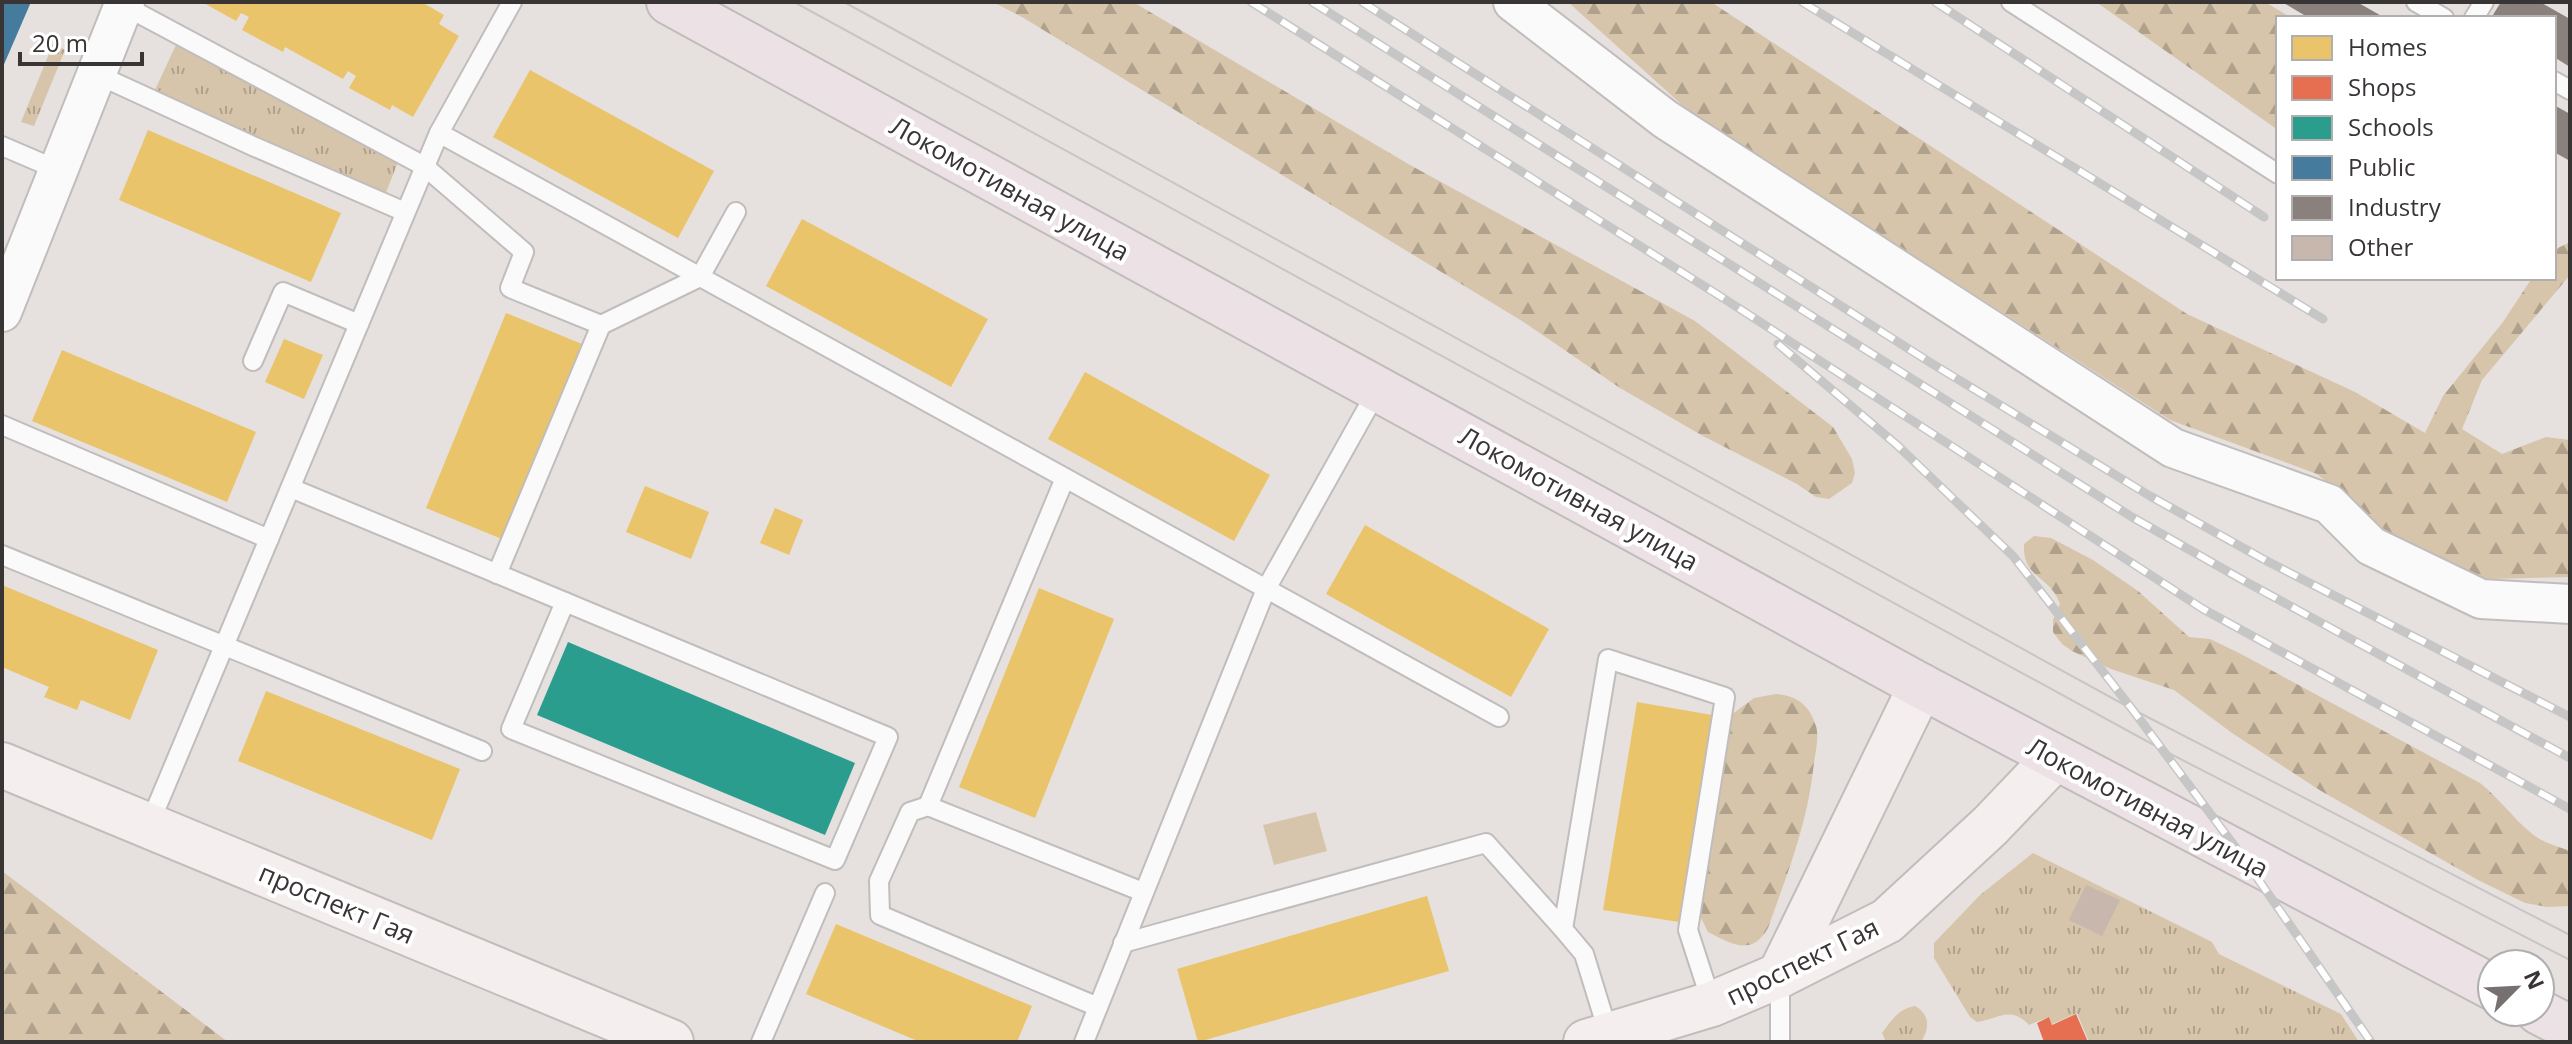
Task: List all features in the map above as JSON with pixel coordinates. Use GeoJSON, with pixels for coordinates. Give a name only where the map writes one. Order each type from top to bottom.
{"type":"FeatureCollection","features":[{"type":"Feature","properties":{"kind":"main road","name":"Локомотивная улица"},"geometry":{"type":"LineString","coordinates":[[669,2],[1921,686],[2476,979]]}},
{"type":"Feature","properties":{"kind":"main road"},"geometry":{"type":"LineString","coordinates":[[1780,975],[1921,686]]}},
{"type":"Feature","properties":{"kind":"main road","name":"проспект Гая"},"geometry":{"type":"LineString","coordinates":[[1597,1039],[1712,1004],[1780,975],[1887,921],[1990,826],[2055,758]]}},
{"type":"Feature","properties":{"kind":"main road","name":"проспект Гая"},"geometry":{"type":"LineString","coordinates":[[2,765],[671,1042]]}},
{"type":"Feature","properties":{"kind":"street"},"geometry":{"type":"LineString","coordinates":[[1513,2],[1665,119],[2173,448],[2329,504],[2371,546],[2481,599],[2570,604]]}},
{"type":"Feature","properties":{"kind":"street"},"geometry":{"type":"LineString","coordinates":[[4,300],[124,4]]}},
{"type":"Feature","properties":{"kind":"lane"},"geometry":{"type":"LineString","coordinates":[[149,825],[424,166],[512,2]]}},
{"type":"Feature","properties":{"kind":"lane"},"geometry":{"type":"LineString","coordinates":[[2011,2],[2276,173]]}},
{"type":"Feature","properties":{"kind":"lane"},"geometry":{"type":"LineString","coordinates":[[2416,2],[2440,16]]}},
{"type":"Feature","properties":{"kind":"lane"},"geometry":{"type":"LineString","coordinates":[[124,4],[424,166],[524,252],[510,288],[601,325]]}},
{"type":"Feature","properties":{"kind":"lane"},"geometry":{"type":"LineString","coordinates":[[96,74],[405,212]]}},
{"type":"Feature","properties":{"kind":"lane"},"geometry":{"type":"LineString","coordinates":[[439,133],[1499,717]]}},
{"type":"Feature","properties":{"kind":"lane"},"geometry":{"type":"LineString","coordinates":[[2,146],[58,170]]}},
{"type":"Feature","properties":{"kind":"lane"},"geometry":{"type":"LineString","coordinates":[[497,574],[601,325],[700,277],[736,212]]}},
{"type":"Feature","properties":{"kind":"lane"},"geometry":{"type":"LineString","coordinates":[[253,361],[283,292],[359,324]]}},
{"type":"Feature","properties":{"kind":"lane"},"geometry":{"type":"LineString","coordinates":[[1084,1042],[1266,589],[1378,389]]}},
{"type":"Feature","properties":{"kind":"lane"},"geometry":{"type":"LineString","coordinates":[[2,425],[269,539]]}},
{"type":"Feature","properties":{"kind":"lane"},"geometry":{"type":"LineString","coordinates":[[928,806],[1065,478]]}},
{"type":"Feature","properties":{"kind":"lane"},"geometry":{"type":"LineString","coordinates":[[291,488],[565,602],[888,737],[835,860],[511,729],[565,602]]}},
{"type":"Feature","properties":{"kind":"lane"},"geometry":{"type":"LineString","coordinates":[[2,555],[482,751]]}},
{"type":"Feature","properties":{"kind":"lane"},"geometry":{"type":"LineString","coordinates":[[1563,929],[1608,659],[1725,697],[1688,930],[1712,1004]]}},
{"type":"Feature","properties":{"kind":"lane"},"geometry":{"type":"LineString","coordinates":[[1098,1007],[880,915],[879,881],[910,812],[928,806],[1143,892]]}},
{"type":"Feature","properties":{"kind":"lane"},"geometry":{"type":"LineString","coordinates":[[1123,943],[1486,843],[1584,954],[1597,1039]]}},
{"type":"Feature","properties":{"kind":"lane"},"geometry":{"type":"LineString","coordinates":[[761,1042],[825,893]]}},
{"type":"Feature","properties":{"kind":"lane"},"geometry":{"type":"LineString","coordinates":[[1780,975],[1780,1042]]}},
{"type":"Feature","properties":{"kind":"green space"},"geometry":{"type":"Polygon","coordinates":[[[993,2],[1133,2],[1410,165],[1695,321],[1833,427],[1852,459],[1855,473],[1852,483],[1829,499],[1816,497],[1797,484],[1703,436],[1620,388],[1522,321],[993,2]]]}},
{"type":"Feature","properties":{"kind":"green space"},"geometry":{"type":"Polygon","coordinates":[[[1568,2],[1711,2],[2187,314],[2355,392],[2425,433],[2443,396],[2503,322],[2531,280],[2556,280],[2556,249],[2570,242],[2570,275],[2482,380],[2462,429],[2502,454],[2546,437],[2570,440],[2570,577],[2485,579],[2390,534],[2317,474],[2170,420],[1691,113],[1568,2]]]}},
{"type":"Feature","properties":{"kind":"green space"},"geometry":{"type":"Polygon","coordinates":[[[2096,2],[2265,2],[2289,16],[2276,16],[2276,129],[2096,2]]]}},
{"type":"Feature","properties":{"kind":"green space"},"geometry":{"type":"Polygon","coordinates":[[[53,44],[65,50],[34,126],[21,122],[53,44]]]}},
{"type":"Feature","properties":{"kind":"green space"},"geometry":{"type":"Polygon","coordinates":[[[176,45],[398,162],[385,195],[154,92],[176,45]]]}},
{"type":"Feature","properties":{"kind":"green space"},"geometry":{"type":"Polygon","coordinates":[[[2034,536],[2051,538],[2093,560],[2138,591],[2189,637],[2210,639],[2241,654],[2480,783],[2535,836],[2570,851],[2570,906],[2547,907],[2525,903],[2478,880],[2321,791],[2232,733],[2174,690],[2111,669],[2072,651],[2053,632],[2053,620],[2060,604],[2056,595],[2027,564],[2024,544],[2034,536]]]}},
{"type":"Feature","properties":{"kind":"green space"},"geometry":{"type":"Polygon","coordinates":[[[1776,694],[1796,699],[1806,707],[1813,719],[1817,739],[1811,784],[1802,827],[1768,928],[1755,943],[1733,944],[1708,932],[1699,914],[1731,715],[1754,698],[1776,694]]]}},
{"type":"Feature","properties":{"kind":"green space"},"geometry":{"type":"Polygon","coordinates":[[[1316,812],[1327,851],[1274,865],[1263,825],[1316,812]]]}},
{"type":"Feature","properties":{"kind":"green space"},"geometry":{"type":"Polygon","coordinates":[[[2033,853],[2212,942],[2219,954],[2341,1014],[2359,1042],[2089,1042],[2077,1013],[2052,1024],[2049,1017],[2029,1025],[2010,1014],[1977,1022],[1970,1017],[1934,958],[1934,943],[1980,895],[2033,853]]]}},
{"type":"Feature","properties":{"kind":"green space"},"geometry":{"type":"Polygon","coordinates":[[[2,871],[228,1042],[2,1042],[2,871]]]}},
{"type":"Feature","properties":{"kind":"green space"},"geometry":{"type":"Polygon","coordinates":[[[1915,1006],[1924,1013],[1927,1022],[1921,1042],[1886,1042],[1882,1033],[1892,1020],[1900,1012],[1915,1006]]]}},
{"type":"Feature","properties":{"kind":"building: Homes"},"geometry":{"type":"Polygon","coordinates":[[[202,2],[427,2],[425,4],[444,15],[439,24],[459,36],[413,117],[392,105],[390,110],[349,88],[356,76],[348,71],[343,79],[285,47],[283,52],[242,30],[249,17],[241,13],[236,21],[202,2]]]}},
{"type":"Feature","properties":{"kind":"building: Homes"},"geometry":{"type":"Polygon","coordinates":[[[530,70],[714,171],[678,238],[493,137],[530,70]]]}},
{"type":"Feature","properties":{"kind":"building: Homes"},"geometry":{"type":"Polygon","coordinates":[[[148,130],[341,213],[311,282],[119,200],[148,130]]]}},
{"type":"Feature","properties":{"kind":"building: Homes"},"geometry":{"type":"Polygon","coordinates":[[[802,219],[988,319],[951,387],[766,286],[802,219]]]}},
{"type":"Feature","properties":{"kind":"building: Homes"},"geometry":{"type":"Polygon","coordinates":[[[506,313],[582,344],[502,539],[426,508],[506,313]]]}},
{"type":"Feature","properties":{"kind":"building: Homes"},"geometry":{"type":"Polygon","coordinates":[[[284,339],[323,355],[304,399],[265,382],[284,339]]]}},
{"type":"Feature","properties":{"kind":"building: Homes"},"geometry":{"type":"Polygon","coordinates":[[[62,350],[256,432],[227,502],[32,421],[62,350]]]}},
{"type":"Feature","properties":{"kind":"building: Homes"},"geometry":{"type":"Polygon","coordinates":[[[1085,372],[1270,475],[1234,541],[1048,439],[1085,372]]]}},
{"type":"Feature","properties":{"kind":"building: Homes"},"geometry":{"type":"Polygon","coordinates":[[[645,486],[709,512],[691,559],[626,532],[645,486]]]}},
{"type":"Feature","properties":{"kind":"building: Homes"},"geometry":{"type":"Polygon","coordinates":[[[775,508],[803,520],[789,555],[760,543],[775,508]]]}},
{"type":"Feature","properties":{"kind":"building: Homes"},"geometry":{"type":"Polygon","coordinates":[[[1365,525],[1549,629],[1511,697],[1326,594],[1365,525]]]}},
{"type":"Feature","properties":{"kind":"building: Homes"},"geometry":{"type":"Polygon","coordinates":[[[2,585],[158,650],[130,720],[81,700],[77,710],[44,697],[49,687],[2,667],[2,585]]]}},
{"type":"Feature","properties":{"kind":"building: Homes"},"geometry":{"type":"Polygon","coordinates":[[[1039,588],[1114,619],[1035,818],[959,787],[1039,588]]]}},
{"type":"Feature","properties":{"kind":"building: Homes"},"geometry":{"type":"Polygon","coordinates":[[[266,691],[460,769],[432,840],[238,761],[266,691]]]}},
{"type":"Feature","properties":{"kind":"building: Homes"},"geometry":{"type":"Polygon","coordinates":[[[1637,702],[1712,715],[1679,922],[1603,910],[1637,702]]]}},
{"type":"Feature","properties":{"kind":"building: Homes"},"geometry":{"type":"Polygon","coordinates":[[[1427,896],[1449,971],[1198,1042],[1177,969],[1427,896]]]}},
{"type":"Feature","properties":{"kind":"building: Homes"},"geometry":{"type":"Polygon","coordinates":[[[836,924],[1032,1006],[1017,1042],[920,1042],[806,994],[836,924]]]}},
{"type":"Feature","properties":{"kind":"building: Shops"},"geometry":{"type":"Polygon","coordinates":[[[2076,1014],[2088,1042],[2044,1042],[2037,1023],[2049,1017],[2052,1025],[2076,1014]]]}},
{"type":"Feature","properties":{"kind":"building: Schools"},"geometry":{"type":"Polygon","coordinates":[[[568,642],[855,763],[825,835],[537,715],[568,642]]]}},
{"type":"Feature","properties":{"kind":"building: Public"},"geometry":{"type":"Polygon","coordinates":[[[2,2],[31,2],[2,69],[2,2]]]}},
{"type":"Feature","properties":{"kind":"building: Industry"},"geometry":{"type":"Polygon","coordinates":[[[2282,2],[2357,2],[2382,16],[2306,16],[2282,2]]]}},
{"type":"Feature","properties":{"kind":"building: Industry"},"geometry":{"type":"Polygon","coordinates":[[[2501,2],[2540,2],[2570,19],[2570,67],[2556,58],[2556,16],[2492,16],[2501,2]]]}},
{"type":"Feature","properties":{"kind":"building: Industry"},"geometry":{"type":"Polygon","coordinates":[[[2556,106],[2570,114],[2570,161],[2556,153],[2556,106]]]}},
{"type":"Feature","properties":{"kind":"building: Other"},"geometry":{"type":"Polygon","coordinates":[[[2086,885],[2120,900],[2102,936],[2069,920],[2086,885]]]}},
{"type":"Feature","properties":{"kind":"tram line"},"geometry":{"type":"LineString","coordinates":[[794,2],[2163,750],[2570,960]]}},
{"type":"Feature","properties":{"kind":"tram line"},"geometry":{"type":"LineString","coordinates":[[844,2],[2132,709],[2570,935]]}},
{"type":"Feature","properties":{"kind":"railway"},"geometry":{"type":"LineString","coordinates":[[1251,2],[1723,298],[2203,609],[2570,809]]}},
{"type":"Feature","properties":{"kind":"railway"},"geometry":{"type":"LineString","coordinates":[[1312,2],[2132,517],[2570,758]]}},
{"type":"Feature","properties":{"kind":"railway"},"geometry":{"type":"LineString","coordinates":[[1362,2],[1931,363],[2150,496],[2263,559],[2570,717]]}},
{"type":"Feature","properties":{"kind":"railway"},"geometry":{"type":"LineString","coordinates":[[1802,2],[2323,319]]}},
{"type":"Feature","properties":{"kind":"railway"},"geometry":{"type":"LineString","coordinates":[[1935,2],[2264,217]]}},
{"type":"Feature","properties":{"kind":"railway"},"geometry":{"type":"LineString","coordinates":[[1778,344],[1897,445],[2013,556],[2242,856],[2371,1042]]}}]}
